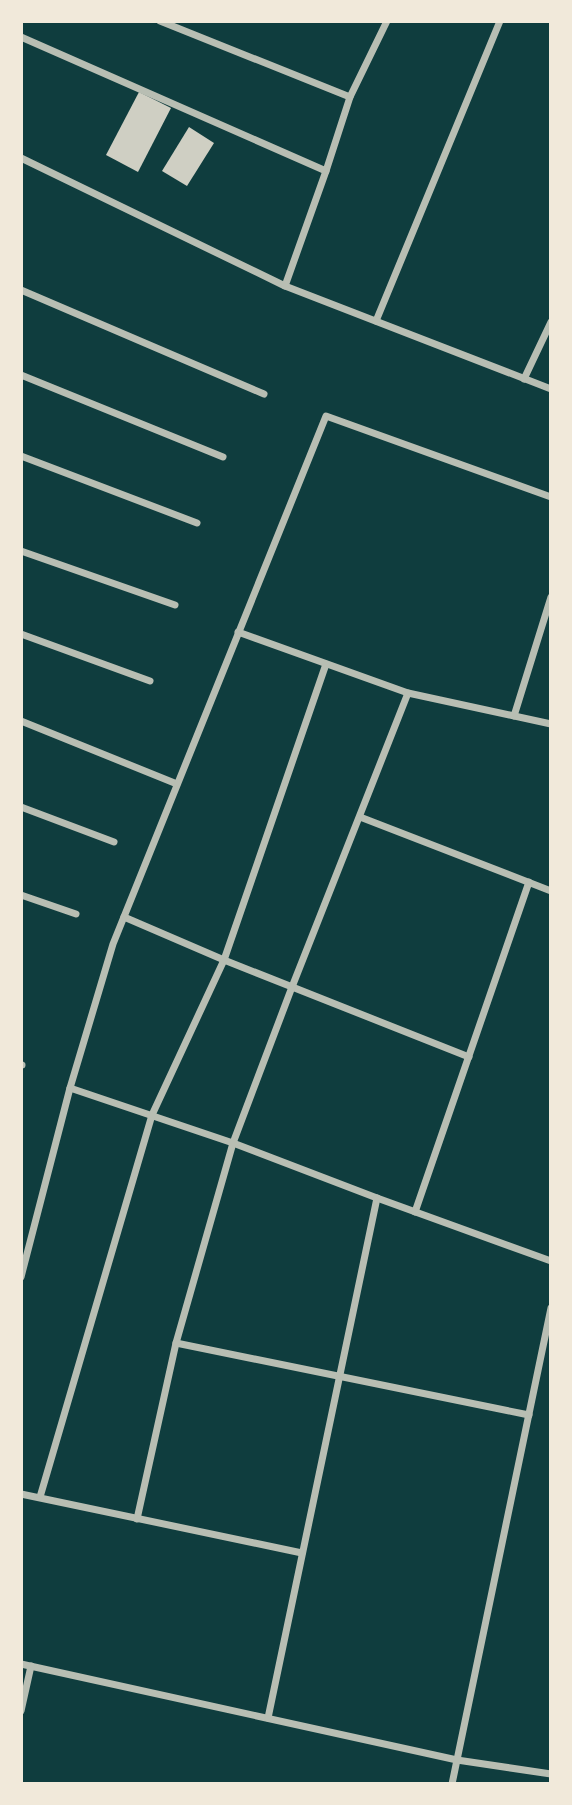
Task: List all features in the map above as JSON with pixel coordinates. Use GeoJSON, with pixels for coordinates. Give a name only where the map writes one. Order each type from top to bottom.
{"type":"FeatureCollection","features":[{"type":"Feature","properties":{"kind":"street"},"geometry":{"type":"LineString","coordinates":[[160,21],[350,97]]}},
{"type":"Feature","properties":{"kind":"street"},"geometry":{"type":"LineString","coordinates":[[376,321],[499,21]]}},
{"type":"Feature","properties":{"kind":"street"},"geometry":{"type":"LineString","coordinates":[[285,286],[350,97],[384,22]]}},
{"type":"Feature","properties":{"kind":"street"},"geometry":{"type":"LineString","coordinates":[[21,37],[326,171]]}},
{"type":"Feature","properties":{"kind":"street"},"geometry":{"type":"LineString","coordinates":[[21,158],[285,286],[551,389]]}},
{"type":"Feature","properties":{"kind":"street"},"geometry":{"type":"LineString","coordinates":[[21,290],[264,394]]}},
{"type":"Feature","properties":{"kind":"street"},"geometry":{"type":"LineString","coordinates":[[524,379],[551,322]]}},
{"type":"Feature","properties":{"kind":"street"},"geometry":{"type":"LineString","coordinates":[[21,375],[223,457]]}},
{"type":"Feature","properties":{"kind":"street"},"geometry":{"type":"LineString","coordinates":[[21,1277],[70,1088],[113,944],[326,416],[551,497]]}},
{"type":"Feature","properties":{"kind":"street"},"geometry":{"type":"LineString","coordinates":[[21,456],[197,523]]}},
{"type":"Feature","properties":{"kind":"street"},"geometry":{"type":"LineString","coordinates":[[21,551],[174,605]]}},
{"type":"Feature","properties":{"kind":"street"},"geometry":{"type":"LineString","coordinates":[[514,716],[551,597]]}},
{"type":"Feature","properties":{"kind":"street"},"geometry":{"type":"LineString","coordinates":[[238,632],[408,693],[551,724]]}},
{"type":"Feature","properties":{"kind":"street"},"geometry":{"type":"LineString","coordinates":[[21,635],[150,681]]}},
{"type":"Feature","properties":{"kind":"street"},"geometry":{"type":"LineString","coordinates":[[40,1497],[152,1115],[224,960],[326,664]]}},
{"type":"Feature","properties":{"kind":"street"},"geometry":{"type":"LineString","coordinates":[[137,1519],[176,1343],[233,1143],[408,693]]}},
{"type":"Feature","properties":{"kind":"street"},"geometry":{"type":"LineString","coordinates":[[21,721],[177,784]]}},
{"type":"Feature","properties":{"kind":"street"},"geometry":{"type":"LineString","coordinates":[[21,807],[114,842]]}},
{"type":"Feature","properties":{"kind":"street"},"geometry":{"type":"LineString","coordinates":[[360,817],[551,891]]}},
{"type":"Feature","properties":{"kind":"street"},"geometry":{"type":"LineString","coordinates":[[415,1212],[529,882]]}},
{"type":"Feature","properties":{"kind":"street"},"geometry":{"type":"LineString","coordinates":[[21,895],[76,914]]}},
{"type":"Feature","properties":{"kind":"street"},"geometry":{"type":"LineString","coordinates":[[124,917],[224,960],[469,1057]]}},
{"type":"Feature","properties":{"kind":"street"},"geometry":{"type":"LineString","coordinates":[[70,1088],[233,1143],[551,1261]]}},
{"type":"Feature","properties":{"kind":"street"},"geometry":{"type":"LineString","coordinates":[[268,1718],[377,1198]]}},
{"type":"Feature","properties":{"kind":"street"},"geometry":{"type":"LineString","coordinates":[[452,1784],[551,1308]]}},
{"type":"Feature","properties":{"kind":"street"},"geometry":{"type":"LineString","coordinates":[[176,1343],[529,1415]]}},
{"type":"Feature","properties":{"kind":"street"},"geometry":{"type":"LineString","coordinates":[[21,1494],[302,1553]]}},
{"type":"Feature","properties":{"kind":"street"},"geometry":{"type":"LineString","coordinates":[[21,1664],[457,1760],[551,1774]]}},
{"type":"Feature","properties":{"kind":"street"},"geometry":{"type":"LineString","coordinates":[[21,1711],[31,1666]]}},
{"type":"Feature","properties":{"kind":"building"},"geometry":{"type":"Polygon","coordinates":[[[139,92],[171,108],[138,172],[106,155],[139,92]]]}},
{"type":"Feature","properties":{"kind":"building"},"geometry":{"type":"Polygon","coordinates":[[[189,127],[214,143],[187,186],[162,171],[189,127]]]}}]}
